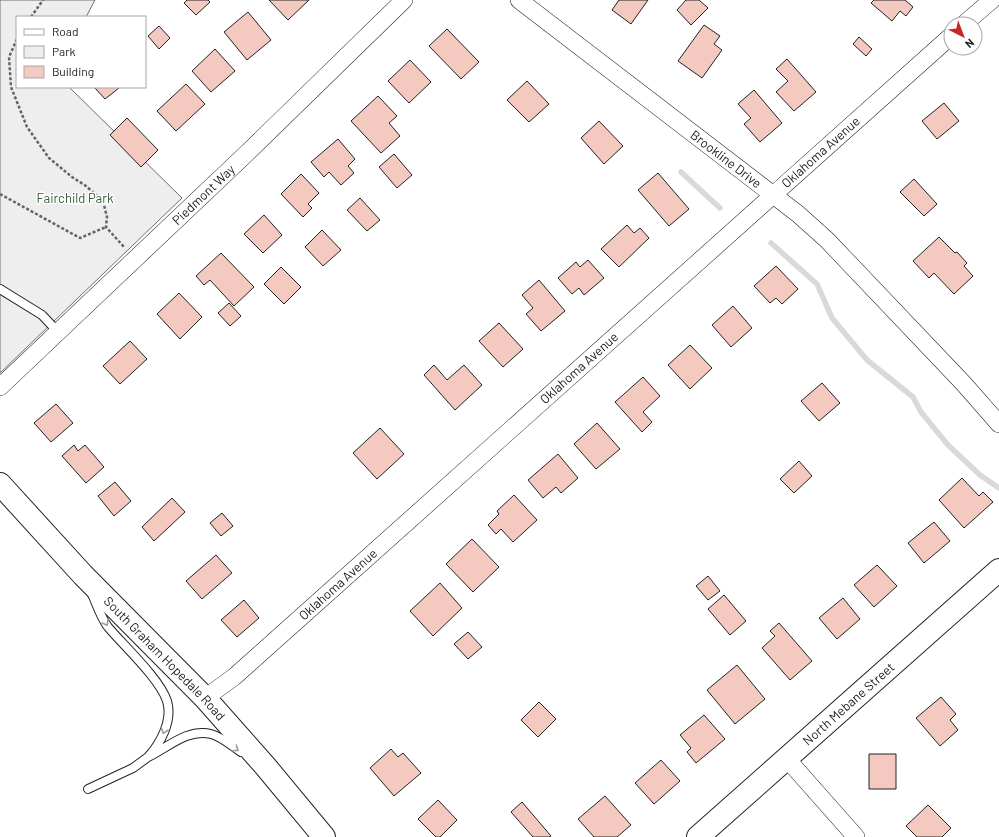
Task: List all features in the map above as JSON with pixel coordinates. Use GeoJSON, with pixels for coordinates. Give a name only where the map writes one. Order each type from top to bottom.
{"type":"FeatureCollection","features":[{"type":"Feature","properties":{"kind":"street","name":"Piedmont Way"},"geometry":{"type":"LineString","coordinates":[[0,387],[240,159],[404,0]]}},
{"type":"Feature","properties":{"kind":"street","name":"Brookline Drive"},"geometry":{"type":"LineString","coordinates":[[519,0],[798,214],[827,240],[964,384],[999,424]]}},
{"type":"Feature","properties":{"kind":"street"},"geometry":{"type":"LineString","coordinates":[[973,16],[992,0],[999,6]]}},
{"type":"Feature","properties":{"kind":"street","name":"Oklahoma Avenue"},"geometry":{"type":"LineString","coordinates":[[205,698],[234,677],[772,194],[943,43]]}},
{"type":"Feature","properties":{"kind":"street","name":"South Graham Hopedale Road"},"geometry":{"type":"LineString","coordinates":[[0,484],[83,575],[205,698],[266,767],[324,837]]}},
{"type":"Feature","properties":{"kind":"street","name":"North Mebane Street"},"geometry":{"type":"LineString","coordinates":[[698,837],[999,570]]}},
{"type":"Feature","properties":{"kind":"street"},"geometry":{"type":"LineString","coordinates":[[787,759],[856,837]]}},
{"type":"Feature","properties":{"kind":"lane"},"geometry":{"type":"LineString","coordinates":[[0,289],[42,315],[58,332]]}},
{"type":"Feature","properties":{"kind":"lane"},"geometry":{"type":"LineString","coordinates":[[83,575],[106,625],[155,681],[163,692],[167,703],[168,716],[165,729],[157,747],[148,757]]}},
{"type":"Feature","properties":{"kind":"lane"},"geometry":{"type":"LineString","coordinates":[[88,789],[133,768],[148,757],[188,735],[201,733],[212,735],[225,741],[266,767]]}},
{"type":"Feature","properties":{"kind":"path"},"geometry":{"type":"LineString","coordinates":[[32,16],[43,0]]}},
{"type":"Feature","properties":{"kind":"path"},"geometry":{"type":"LineString","coordinates":[[16,41],[9,57],[11,87],[27,127],[49,158],[103,201],[107,217],[106,227],[135,259]]}},
{"type":"Feature","properties":{"kind":"path"},"geometry":{"type":"LineString","coordinates":[[0,194],[80,238],[106,227]]}},
{"type":"Feature","properties":{"kind":"green space","name":"Fairchild Park"},"geometry":{"type":"Polygon","coordinates":[[[0,0],[95,0],[87,16],[16,16],[16,88],[70,88],[182,198],[0,373],[0,0]]]}},
{"type":"Feature","properties":{"kind":"building"},"geometry":{"type":"Polygon","coordinates":[[[187,0],[208,0],[210,2],[196,15],[184,3],[187,0]]]}},
{"type":"Feature","properties":{"kind":"building"},"geometry":{"type":"Polygon","coordinates":[[[269,0],[309,0],[288,20],[269,0]]]}},
{"type":"Feature","properties":{"kind":"building"},"geometry":{"type":"Polygon","coordinates":[[[619,0],[648,0],[631,24],[612,10],[619,0]]]}},
{"type":"Feature","properties":{"kind":"building"},"geometry":{"type":"Polygon","coordinates":[[[686,0],[699,0],[708,8],[691,25],[677,10],[686,0]]]}},
{"type":"Feature","properties":{"kind":"building"},"geometry":{"type":"Polygon","coordinates":[[[874,0],[905,0],[913,7],[906,16],[900,11],[892,21],[871,3],[874,0]]]}},
{"type":"Feature","properties":{"kind":"building"},"geometry":{"type":"Polygon","coordinates":[[[248,12],[271,40],[247,60],[224,32],[248,12]]]}},
{"type":"Feature","properties":{"kind":"building"},"geometry":{"type":"Polygon","coordinates":[[[704,25],[720,36],[714,44],[722,50],[702,78],[678,61],[704,25]]]}},
{"type":"Feature","properties":{"kind":"building"},"geometry":{"type":"Polygon","coordinates":[[[159,26],[170,38],[159,49],[148,36],[159,26]]]}},
{"type":"Feature","properties":{"kind":"building"},"geometry":{"type":"Polygon","coordinates":[[[447,29],[479,62],[461,79],[429,46],[447,29]]]}},
{"type":"Feature","properties":{"kind":"building"},"geometry":{"type":"Polygon","coordinates":[[[859,37],[872,49],[866,56],[853,44],[859,37]]]}},
{"type":"Feature","properties":{"kind":"building"},"geometry":{"type":"Polygon","coordinates":[[[215,49],[235,71],[211,92],[192,71],[215,49]]]}},
{"type":"Feature","properties":{"kind":"building"},"geometry":{"type":"Polygon","coordinates":[[[787,59],[816,92],[794,111],[776,92],[788,81],[776,69],[787,59]]]}},
{"type":"Feature","properties":{"kind":"building"},"geometry":{"type":"Polygon","coordinates":[[[410,60],[431,82],[409,103],[388,81],[410,60]]]}},
{"type":"Feature","properties":{"kind":"building"},"geometry":{"type":"Polygon","coordinates":[[[527,81],[549,104],[529,122],[507,100],[527,81]]]}},
{"type":"Feature","properties":{"kind":"building"},"geometry":{"type":"Polygon","coordinates":[[[186,84],[205,104],[176,131],[157,111],[186,84]]]}},
{"type":"Feature","properties":{"kind":"building"},"geometry":{"type":"Polygon","coordinates":[[[95,88],[119,88],[105,99],[95,88]]]}},
{"type":"Feature","properties":{"kind":"building"},"geometry":{"type":"Polygon","coordinates":[[[754,90],[782,123],[760,142],[744,124],[751,118],[738,104],[754,90]]]}},
{"type":"Feature","properties":{"kind":"building"},"geometry":{"type":"Polygon","coordinates":[[[378,96],[397,116],[389,123],[400,136],[381,153],[351,121],[378,96]]]}},
{"type":"Feature","properties":{"kind":"building"},"geometry":{"type":"Polygon","coordinates":[[[944,103],[959,121],[937,139],[922,121],[944,103]]]}},
{"type":"Feature","properties":{"kind":"building"},"geometry":{"type":"Polygon","coordinates":[[[127,118],[158,150],[141,167],[110,135],[127,118]]]}},
{"type":"Feature","properties":{"kind":"building"},"geometry":{"type":"Polygon","coordinates":[[[599,121],[623,146],[604,164],[581,138],[599,121]]]}},
{"type":"Feature","properties":{"kind":"building"},"geometry":{"type":"Polygon","coordinates":[[[338,139],[355,159],[348,166],[354,173],[341,185],[329,172],[324,177],[311,162],[338,139]]]}},
{"type":"Feature","properties":{"kind":"building"},"geometry":{"type":"Polygon","coordinates":[[[394,154],[412,175],[397,188],[379,167],[394,154]]]}},
{"type":"Feature","properties":{"kind":"building"},"geometry":{"type":"Polygon","coordinates":[[[658,173],[689,209],[669,226],[638,190],[658,173]]]}},
{"type":"Feature","properties":{"kind":"building"},"geometry":{"type":"Polygon","coordinates":[[[301,174],[319,193],[308,204],[312,208],[303,217],[281,194],[301,174]]]}},
{"type":"Feature","properties":{"kind":"building"},"geometry":{"type":"Polygon","coordinates":[[[914,179],[937,204],[924,216],[900,192],[914,179]]]}},
{"type":"Feature","properties":{"kind":"building"},"geometry":{"type":"Polygon","coordinates":[[[360,198],[380,220],[367,231],[347,210],[360,198]]]}},
{"type":"Feature","properties":{"kind":"building"},"geometry":{"type":"Polygon","coordinates":[[[264,215],[282,235],[263,253],[244,234],[264,215]]]}},
{"type":"Feature","properties":{"kind":"building"},"geometry":{"type":"Polygon","coordinates":[[[627,225],[634,233],[640,228],[649,238],[619,267],[601,249],[627,225]]]}},
{"type":"Feature","properties":{"kind":"building"},"geometry":{"type":"Polygon","coordinates":[[[322,230],[341,250],[323,266],[305,247],[322,230]]]}},
{"type":"Feature","properties":{"kind":"building"},"geometry":{"type":"Polygon","coordinates":[[[939,237],[955,253],[957,252],[967,263],[964,266],[973,276],[954,294],[934,273],[929,278],[913,261],[939,237]]]}},
{"type":"Feature","properties":{"kind":"building"},"geometry":{"type":"Polygon","coordinates":[[[221,253],[254,287],[234,306],[210,280],[204,285],[196,276],[221,253]]]}},
{"type":"Feature","properties":{"kind":"building"},"geometry":{"type":"Polygon","coordinates":[[[588,260],[604,278],[584,295],[579,288],[572,294],[558,278],[576,262],[580,267],[588,260]]]}},
{"type":"Feature","properties":{"kind":"building"},"geometry":{"type":"Polygon","coordinates":[[[776,266],[798,289],[782,304],[776,298],[770,303],[754,286],[776,266]]]}},
{"type":"Feature","properties":{"kind":"building"},"geometry":{"type":"Polygon","coordinates":[[[281,267],[301,287],[284,304],[264,284],[281,267]]]}},
{"type":"Feature","properties":{"kind":"building"},"geometry":{"type":"Polygon","coordinates":[[[539,280],[565,311],[541,331],[526,314],[533,308],[522,295],[539,280]]]}},
{"type":"Feature","properties":{"kind":"building"},"geometry":{"type":"Polygon","coordinates":[[[179,293],[202,317],[180,339],[157,314],[179,293]]]}},
{"type":"Feature","properties":{"kind":"building"},"geometry":{"type":"Polygon","coordinates":[[[229,303],[241,316],[230,326],[218,313],[229,303]]]}},
{"type":"Feature","properties":{"kind":"building"},"geometry":{"type":"Polygon","coordinates":[[[733,306],[752,328],[731,347],[712,325],[733,306]]]}},
{"type":"Feature","properties":{"kind":"building"},"geometry":{"type":"Polygon","coordinates":[[[499,323],[523,349],[503,367],[479,341],[499,323]]]}},
{"type":"Feature","properties":{"kind":"building"},"geometry":{"type":"Polygon","coordinates":[[[130,341],[147,359],[120,384],[103,366],[130,341]]]}},
{"type":"Feature","properties":{"kind":"building"},"geometry":{"type":"Polygon","coordinates":[[[690,345],[712,368],[690,389],[668,365],[690,345]]]}},
{"type":"Feature","properties":{"kind":"building"},"geometry":{"type":"Polygon","coordinates":[[[434,365],[447,380],[464,365],[482,385],[455,410],[424,375],[434,365]]]}},
{"type":"Feature","properties":{"kind":"building"},"geometry":{"type":"Polygon","coordinates":[[[643,377],[660,396],[643,412],[652,422],[642,432],[615,402],[643,377]]]}},
{"type":"Feature","properties":{"kind":"building"},"geometry":{"type":"Polygon","coordinates":[[[822,383],[840,403],[819,421],[801,401],[822,383]]]}},
{"type":"Feature","properties":{"kind":"building"},"geometry":{"type":"Polygon","coordinates":[[[56,404],[73,423],[51,442],[34,423],[56,404]]]}},
{"type":"Feature","properties":{"kind":"building"},"geometry":{"type":"Polygon","coordinates":[[[597,423],[620,449],[596,469],[574,444],[597,423]]]}},
{"type":"Feature","properties":{"kind":"building"},"geometry":{"type":"Polygon","coordinates":[[[380,428],[404,454],[377,479],[353,453],[380,428]]]}},
{"type":"Feature","properties":{"kind":"building"},"geometry":{"type":"Polygon","coordinates":[[[74,445],[78,451],[85,445],[104,467],[86,483],[62,456],[74,445]]]}},
{"type":"Feature","properties":{"kind":"building"},"geometry":{"type":"Polygon","coordinates":[[[558,454],[578,478],[561,493],[556,487],[543,498],[528,480],[558,454]]]}},
{"type":"Feature","properties":{"kind":"building"},"geometry":{"type":"Polygon","coordinates":[[[799,461],[812,476],[794,493],[780,479],[799,461]]]}},
{"type":"Feature","properties":{"kind":"building"},"geometry":{"type":"Polygon","coordinates":[[[962,478],[979,496],[983,492],[993,502],[964,528],[939,500],[962,478]]]}},
{"type":"Feature","properties":{"kind":"building"},"geometry":{"type":"Polygon","coordinates":[[[115,482],[131,501],[114,516],[98,496],[115,482]]]}},
{"type":"Feature","properties":{"kind":"building"},"geometry":{"type":"Polygon","coordinates":[[[514,495],[537,520],[513,542],[501,529],[496,534],[488,525],[499,514],[497,511],[514,495]]]}},
{"type":"Feature","properties":{"kind":"building"},"geometry":{"type":"Polygon","coordinates":[[[172,498],[185,512],[154,541],[142,527],[172,498]]]}},
{"type":"Feature","properties":{"kind":"building"},"geometry":{"type":"Polygon","coordinates":[[[222,513],[233,526],[221,536],[210,523],[222,513]]]}},
{"type":"Feature","properties":{"kind":"building"},"geometry":{"type":"Polygon","coordinates":[[[934,522],[950,541],[924,563],[908,543],[934,522]]]}},
{"type":"Feature","properties":{"kind":"building"},"geometry":{"type":"Polygon","coordinates":[[[472,539],[499,567],[473,592],[446,564],[472,539]]]}},
{"type":"Feature","properties":{"kind":"building"},"geometry":{"type":"Polygon","coordinates":[[[216,555],[232,573],[202,599],[186,581],[216,555]]]}},
{"type":"Feature","properties":{"kind":"building"},"geometry":{"type":"Polygon","coordinates":[[[877,565],[897,586],[874,607],[854,585],[877,565]]]}},
{"type":"Feature","properties":{"kind":"building"},"geometry":{"type":"Polygon","coordinates":[[[708,576],[720,591],[708,600],[696,586],[708,576]]]}},
{"type":"Feature","properties":{"kind":"building"},"geometry":{"type":"Polygon","coordinates":[[[440,583],[462,608],[433,636],[410,611],[440,583]]]}},
{"type":"Feature","properties":{"kind":"building"},"geometry":{"type":"Polygon","coordinates":[[[724,595],[746,621],[730,635],[708,609],[724,595]]]}},
{"type":"Feature","properties":{"kind":"building"},"geometry":{"type":"Polygon","coordinates":[[[843,598],[860,619],[837,639],[819,618],[843,598]]]}},
{"type":"Feature","properties":{"kind":"building"},"geometry":{"type":"Polygon","coordinates":[[[244,600],[259,618],[237,637],[221,620],[244,600]]]}},
{"type":"Feature","properties":{"kind":"building"},"geometry":{"type":"Polygon","coordinates":[[[779,623],[812,661],[790,680],[762,648],[775,636],[770,631],[779,623]]]}},
{"type":"Feature","properties":{"kind":"building"},"geometry":{"type":"Polygon","coordinates":[[[468,632],[482,647],[468,659],[454,644],[468,632]]]}},
{"type":"Feature","properties":{"kind":"building"},"geometry":{"type":"Polygon","coordinates":[[[737,665],[765,699],[735,724],[707,690],[737,665]]]}},
{"type":"Feature","properties":{"kind":"building"},"geometry":{"type":"Polygon","coordinates":[[[941,697],[956,714],[950,720],[958,730],[940,746],[916,718],[941,697]]]}},
{"type":"Feature","properties":{"kind":"building"},"geometry":{"type":"Polygon","coordinates":[[[539,702],[556,719],[538,737],[521,720],[539,702]]]}},
{"type":"Feature","properties":{"kind":"building"},"geometry":{"type":"Polygon","coordinates":[[[704,715],[725,739],[696,763],[687,752],[691,748],[680,735],[704,715]]]}},
{"type":"Feature","properties":{"kind":"building"},"geometry":{"type":"Polygon","coordinates":[[[391,749],[398,757],[403,753],[421,773],[394,796],[370,768],[391,749]]]}},
{"type":"Feature","properties":{"kind":"building"},"geometry":{"type":"Polygon","coordinates":[[[869,754],[896,754],[896,789],[869,789],[869,754]]]}},
{"type":"Feature","properties":{"kind":"building"},"geometry":{"type":"Polygon","coordinates":[[[661,760],[680,781],[654,804],[635,783],[661,760]]]}},
{"type":"Feature","properties":{"kind":"building"},"geometry":{"type":"Polygon","coordinates":[[[605,796],[631,825],[617,837],[594,837],[578,819],[605,796]]]}},
{"type":"Feature","properties":{"kind":"building"},"geometry":{"type":"Polygon","coordinates":[[[438,800],[457,820],[440,837],[436,837],[418,819],[438,800]]]}},
{"type":"Feature","properties":{"kind":"building"},"geometry":{"type":"Polygon","coordinates":[[[522,802],[551,836],[533,837],[511,812],[522,802]]]}},
{"type":"Feature","properties":{"kind":"building"},"geometry":{"type":"Polygon","coordinates":[[[928,805],[951,828],[942,837],[917,837],[906,826],[928,805]]]}},
{"type":"Feature","properties":{"kind":"waterway"},"geometry":{"type":"LineString","coordinates":[[681,172],[720,208]]}},
{"type":"Feature","properties":{"kind":"waterway"},"geometry":{"type":"LineString","coordinates":[[771,243],[817,284],[832,318],[867,360],[913,397],[921,412],[948,445],[980,475],[999,488]]}}]}
